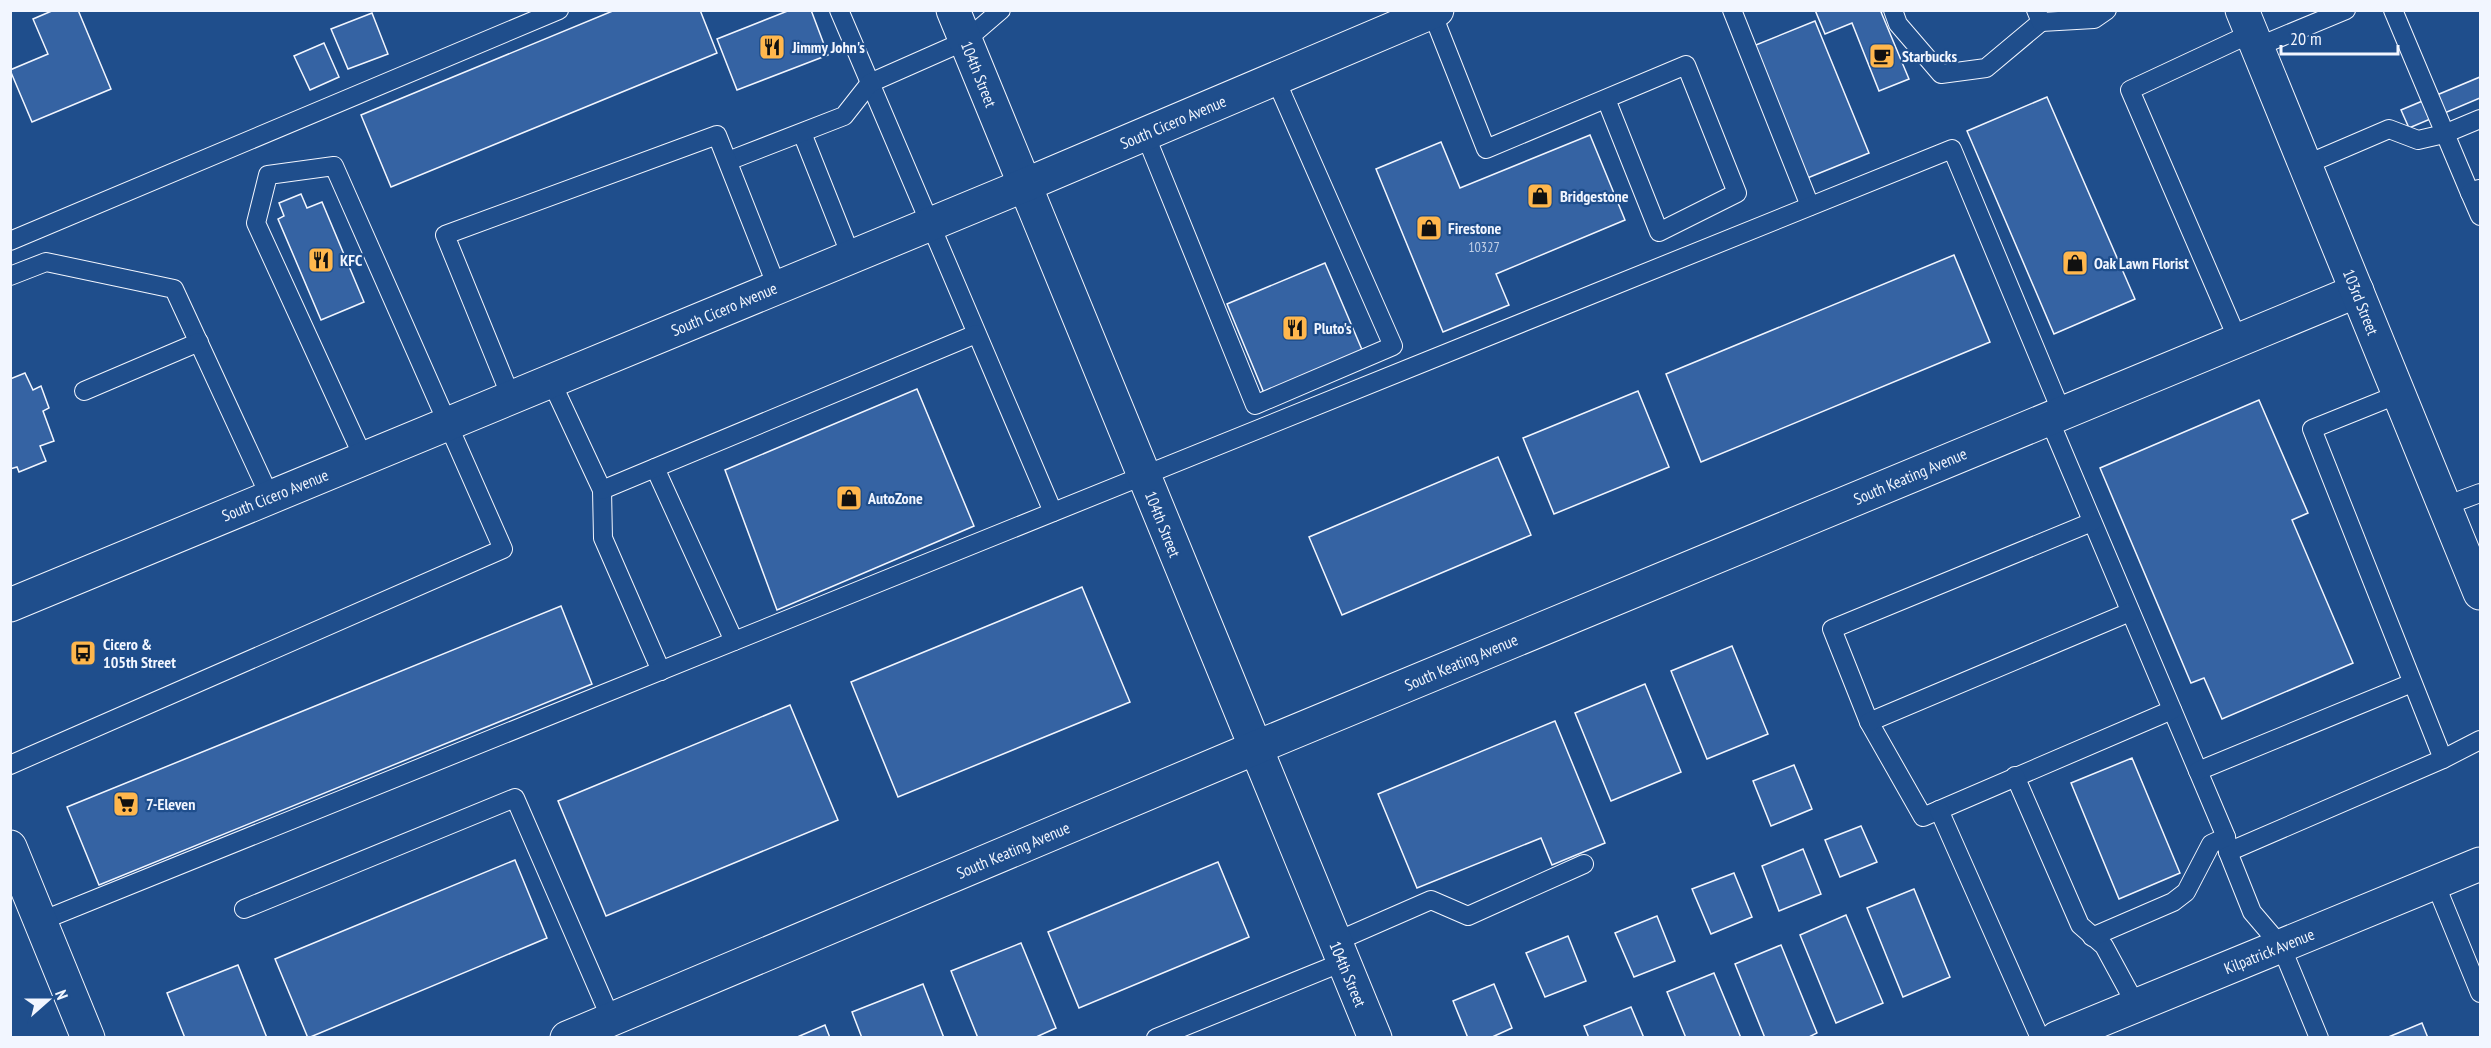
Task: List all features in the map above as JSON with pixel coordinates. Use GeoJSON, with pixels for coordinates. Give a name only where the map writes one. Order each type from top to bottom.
{"type":"FeatureCollection","features":[{"type":"Feature","properties":{"kind":"street","name":"104th Street"},"geometry":{"type":"LineString","coordinates":[[953,10],[1375,1038]]}},
{"type":"Feature","properties":{"kind":"street","name":"South Cicero Avenue"},"geometry":{"type":"LineString","coordinates":[[10,605],[1025,185],[1433,11]]}},
{"type":"Feature","properties":{"kind":"street","name":"103rd Street"},"geometry":{"type":"LineString","coordinates":[[2250,30],[2481,593]]}},
{"type":"Feature","properties":{"kind":"street","name":"South Keating Avenue"},"geometry":{"type":"LineString","coordinates":[[567,1038],[1255,748],[2357,291]]}},
{"type":"Feature","properties":{"kind":"street"},"geometry":{"type":"LineString","coordinates":[[10,847],[41,921],[84,1036]]}},
{"type":"Feature","properties":{"kind":"street","name":"Kilpatrick Avenue"},"geometry":{"type":"LineString","coordinates":[[2057,1038],[2481,864]]}},
{"type":"Feature","properties":{"kind":"lane"},"geometry":{"type":"LineString","coordinates":[[10,241],[559,10]]}},
{"type":"Feature","properties":{"kind":"lane"},"geometry":{"type":"LineString","coordinates":[[839,10],[1053,512]]}},
{"type":"Feature","properties":{"kind":"lane"},"geometry":{"type":"LineString","coordinates":[[728,161],[844,116],[870,83],[966,41],[1001,10]]}},
{"type":"Feature","properties":{"kind":"lane"},"geometry":{"type":"LineString","coordinates":[[1732,10],[1810,206]]}},
{"type":"Feature","properties":{"kind":"lane"},"geometry":{"type":"LineString","coordinates":[[1893,10],[1898,24],[1941,74],[1986,68],[2038,16],[2094,19],[2108,10]]}},
{"type":"Feature","properties":{"kind":"lane"},"geometry":{"type":"LineString","coordinates":[[2238,340],[2130,90],[2250,30],[2346,10]]}},
{"type":"Feature","properties":{"kind":"lane"},"geometry":{"type":"LineString","coordinates":[[2393,10],[2444,134],[2475,190],[2481,216]]}},
{"type":"Feature","properties":{"kind":"lane"},"geometry":{"type":"LineString","coordinates":[[1433,11],[1486,149],[1686,65],[1737,193],[1659,232]]}},
{"type":"Feature","properties":{"kind":"lane"},"geometry":{"type":"LineString","coordinates":[[1145,134],[1255,405],[1393,346],[1275,78]]}},
{"type":"Feature","properties":{"kind":"lane"},"geometry":{"type":"LineString","coordinates":[[1606,99],[1673,262]]}},
{"type":"Feature","properties":{"kind":"lane"},"geometry":{"type":"LineString","coordinates":[[2305,165],[2389,129],[2418,140],[2444,134],[2481,119]]}},
{"type":"Feature","properties":{"kind":"lane"},"geometry":{"type":"LineString","coordinates":[[802,133],[851,256]]}},
{"type":"Feature","properties":{"kind":"lane"},"geometry":{"type":"LineString","coordinates":[[511,397],[445,235],[717,135],[777,287]]}},
{"type":"Feature","properties":{"kind":"lane"},"geometry":{"type":"LineString","coordinates":[[41,921],[1952,149],[2056,416],[2092,522],[2198,771],[2252,912],[2281,946],[2319,1038]]}},
{"type":"Feature","properties":{"kind":"lane"},"geometry":{"type":"LineString","coordinates":[[10,765],[502,549],[334,166],[268,174],[256,223],[364,459]]}},
{"type":"Feature","properties":{"kind":"lane"},"geometry":{"type":"LineString","coordinates":[[10,276],[46,262],[174,289],[270,497]]}},
{"type":"Feature","properties":{"kind":"lane"},"geometry":{"type":"LineString","coordinates":[[602,490],[976,334]]}},
{"type":"Feature","properties":{"kind":"lane"},"geometry":{"type":"LineString","coordinates":[[84,391],[199,342]]}},
{"type":"Feature","properties":{"kind":"lane"},"geometry":{"type":"LineString","coordinates":[[551,381],[602,490],[603,538],[661,671]]}},
{"type":"Feature","properties":{"kind":"lane"},"geometry":{"type":"LineString","coordinates":[[2399,394],[2312,429],[2443,759]]}},
{"type":"Feature","properties":{"kind":"lane"},"geometry":{"type":"LineString","coordinates":[[655,468],[734,641]]}},
{"type":"Feature","properties":{"kind":"lane"},"geometry":{"type":"LineString","coordinates":[[2445,506],[2481,493]]}},
{"type":"Feature","properties":{"kind":"lane"},"geometry":{"type":"LineString","coordinates":[[2092,522],[1832,629],[1869,722],[1923,817],[2172,710]]}},
{"type":"Feature","properties":{"kind":"lane"},"geometry":{"type":"LineString","coordinates":[[1869,722],[2130,612]]}},
{"type":"Feature","properties":{"kind":"lane"},"geometry":{"type":"LineString","coordinates":[[2198,771],[2412,683]]}},
{"type":"Feature","properties":{"kind":"lane"},"geometry":{"type":"LineString","coordinates":[[2092,937],[2173,902],[2186,892],[2211,844],[2227,845],[2443,759],[2481,740]]}},
{"type":"Feature","properties":{"kind":"lane"},"geometry":{"type":"LineString","coordinates":[[2015,776],[2080,925],[2104,946],[2136,1005]]}},
{"type":"Feature","properties":{"kind":"lane"},"geometry":{"type":"LineString","coordinates":[[244,909],[515,798],[611,1019]]}},
{"type":"Feature","properties":{"kind":"lane"},"geometry":{"type":"LineString","coordinates":[[1939,810],[2040,1038]]}},
{"type":"Feature","properties":{"kind":"lane"},"geometry":{"type":"LineString","coordinates":[[1156,1038],[1339,952],[1431,900],[1468,916],[1584,864]]}},
{"type":"Feature","properties":{"kind":"lane"},"geometry":{"type":"LineString","coordinates":[[2435,883],[2481,993]]}},
{"type":"Feature","properties":{"kind":"building"},"geometry":{"type":"Polygon","coordinates":[[[54,10],[78,10],[111,89],[32,122],[10,70],[48,54],[33,19],[54,10]]]}},
{"type":"Feature","properties":{"kind":"building"},"geometry":{"type":"Polygon","coordinates":[[[615,10],[700,10],[717,53],[391,187],[361,115],[615,10]]]}},
{"type":"Feature","properties":{"kind":"building","name":"Jimmy John's"},"geometry":{"type":"Polygon","coordinates":[[[790,10],[811,10],[828,55],[737,90],[717,39],[790,10]]]}},
{"type":"Feature","properties":{"kind":"building","name":"Starbucks"},"geometry":{"type":"Polygon","coordinates":[[[1815,10],[1886,10],[1881,12],[1909,79],[1879,91],[1852,23],[1825,34],[1815,10]]]}},
{"type":"Feature","properties":{"kind":"building"},"geometry":{"type":"Polygon","coordinates":[[[372,13],[388,54],[348,69],[331,29],[372,13]]]}},
{"type":"Feature","properties":{"kind":"building"},"geometry":{"type":"Polygon","coordinates":[[[1815,21],[1869,153],[1805,179],[1751,47],[1815,21]]]}},
{"type":"Feature","properties":{"kind":"building"},"geometry":{"type":"Polygon","coordinates":[[[324,43],[339,77],[310,90],[294,56],[324,43]]]}},
{"type":"Feature","properties":{"kind":"building"},"geometry":{"type":"Polygon","coordinates":[[[2480,77],[2480,98],[2409,128],[2401,110],[2480,77]]]}},
{"type":"Feature","properties":{"kind":"building"},"geometry":{"type":"Polygon","coordinates":[[[2047,97],[2135,299],[2054,334],[1967,131],[2047,97]]]}},
{"type":"Feature","properties":{"kind":"building"},"geometry":{"type":"Polygon","coordinates":[[[1590,135],[1625,220],[1496,274],[1509,305],[1443,332],[1376,169],[1441,142],[1460,188],[1590,135]]]}},
{"type":"Feature","properties":{"kind":"building","name":"KFC"},"geometry":{"type":"Polygon","coordinates":[[[301,194],[307,208],[322,202],[364,302],[321,320],[278,219],[284,216],[279,203],[301,194]]]}},
{"type":"Feature","properties":{"kind":"building"},"geometry":{"type":"Polygon","coordinates":[[[1954,255],[1990,342],[1701,462],[1666,374],[1954,255]]]}},
{"type":"Feature","properties":{"kind":"building","name":"Pluto's"},"geometry":{"type":"Polygon","coordinates":[[[1325,263],[1363,352],[1264,393],[1227,304],[1325,263]]]}},
{"type":"Feature","properties":{"kind":"building"},"geometry":{"type":"Polygon","coordinates":[[[25,373],[33,390],[41,386],[49,408],[43,411],[54,441],[40,446],[46,461],[19,472],[17,467],[10,469],[10,379],[25,373]]]}},
{"type":"Feature","properties":{"kind":"building","name":"AutoZone"},"geometry":{"type":"Polygon","coordinates":[[[917,389],[974,526],[777,610],[725,470],[917,389]]]}},
{"type":"Feature","properties":{"kind":"building"},"geometry":{"type":"Polygon","coordinates":[[[1638,391],[1669,467],[1554,514],[1523,438],[1638,391]]]}},
{"type":"Feature","properties":{"kind":"building"},"geometry":{"type":"Polygon","coordinates":[[[2259,400],[2308,513],[2292,520],[2353,663],[2222,719],[2204,678],[2191,683],[2100,468],[2259,400]]]}},
{"type":"Feature","properties":{"kind":"building"},"geometry":{"type":"Polygon","coordinates":[[[1498,457],[1531,535],[1342,615],[1309,537],[1498,457]]]}},
{"type":"Feature","properties":{"kind":"building"},"geometry":{"type":"Polygon","coordinates":[[[1082,587],[1130,702],[898,797],[851,682],[1082,587]]]}},
{"type":"Feature","properties":{"kind":"building"},"geometry":{"type":"Polygon","coordinates":[[[561,606],[592,684],[99,885],[67,807],[561,606]]]}},
{"type":"Feature","properties":{"kind":"building"},"geometry":{"type":"Polygon","coordinates":[[[1732,646],[1768,734],[1707,759],[1671,671],[1732,646]]]}},
{"type":"Feature","properties":{"kind":"building"},"geometry":{"type":"Polygon","coordinates":[[[1645,684],[1681,772],[1611,801],[1575,713],[1645,684]]]}},
{"type":"Feature","properties":{"kind":"building"},"geometry":{"type":"Polygon","coordinates":[[[790,705],[838,820],[606,916],[558,801],[790,705]]]}},
{"type":"Feature","properties":{"kind":"building"},"geometry":{"type":"Polygon","coordinates":[[[1555,721],[1605,843],[1552,865],[1541,838],[1417,888],[1378,794],[1555,721]]]}},
{"type":"Feature","properties":{"kind":"building"},"geometry":{"type":"Polygon","coordinates":[[[2132,758],[2180,873],[2119,899],[2071,783],[2132,758]]]}},
{"type":"Feature","properties":{"kind":"building"},"geometry":{"type":"Polygon","coordinates":[[[1794,765],[1812,809],[1771,826],[1753,781],[1794,765]]]}},
{"type":"Feature","properties":{"kind":"building"},"geometry":{"type":"Polygon","coordinates":[[[1861,826],[1877,862],[1840,877],[1825,840],[1861,826]]]}},
{"type":"Feature","properties":{"kind":"building"},"geometry":{"type":"Polygon","coordinates":[[[1803,849],[1821,894],[1779,911],[1762,866],[1803,849]]]}},
{"type":"Feature","properties":{"kind":"building"},"geometry":{"type":"Polygon","coordinates":[[[515,860],[547,938],[308,1038],[275,959],[515,860]]]}},
{"type":"Feature","properties":{"kind":"building"},"geometry":{"type":"Polygon","coordinates":[[[1218,862],[1249,937],[1079,1008],[1048,932],[1218,862]]]}},
{"type":"Feature","properties":{"kind":"building"},"geometry":{"type":"Polygon","coordinates":[[[1734,873],[1752,917],[1711,934],[1692,889],[1734,873]]]}},
{"type":"Feature","properties":{"kind":"building"},"geometry":{"type":"Polygon","coordinates":[[[1914,889],[1950,977],[1903,997],[1867,908],[1914,889]]]}},
{"type":"Feature","properties":{"kind":"building"},"geometry":{"type":"Polygon","coordinates":[[[1846,915],[1883,1003],[1836,1023],[1800,935],[1846,915]]]}},
{"type":"Feature","properties":{"kind":"building"},"geometry":{"type":"Polygon","coordinates":[[[1657,916],[1675,961],[1634,977],[1615,933],[1657,916]]]}},
{"type":"Feature","properties":{"kind":"building"},"geometry":{"type":"Polygon","coordinates":[[[1568,936],[1586,981],[1545,997],[1526,953],[1568,936]]]}},
{"type":"Feature","properties":{"kind":"building"},"geometry":{"type":"Polygon","coordinates":[[[1021,943],[1056,1028],[1034,1038],[978,1038],[951,971],[1021,943]]]}},
{"type":"Feature","properties":{"kind":"building"},"geometry":{"type":"Polygon","coordinates":[[[1781,945],[1817,1033],[1807,1038],[1765,1038],[1735,964],[1781,945]]]}},
{"type":"Feature","properties":{"kind":"building"},"geometry":{"type":"Polygon","coordinates":[[[238,965],[267,1038],[185,1038],[167,993],[238,965]]]}},
{"type":"Feature","properties":{"kind":"building"},"geometry":{"type":"Polygon","coordinates":[[[1714,973],[1741,1038],[1686,1038],[1667,992],[1714,973]]]}},
{"type":"Feature","properties":{"kind":"building"},"geometry":{"type":"Polygon","coordinates":[[[923,984],[944,1038],[862,1038],[852,1012],[923,984]]]}},
{"type":"Feature","properties":{"kind":"building"},"geometry":{"type":"Polygon","coordinates":[[[1494,984],[1512,1028],[1490,1038],[1468,1038],[1453,1001],[1494,984]]]}},
{"type":"Feature","properties":{"kind":"building"},"geometry":{"type":"Polygon","coordinates":[[[1631,1007],[1644,1038],[1589,1038],[1584,1026],[1631,1007]]]}},
{"type":"Feature","properties":{"kind":"building"},"geometry":{"type":"Polygon","coordinates":[[[2422,1023],[2428,1038],[2386,1038],[2422,1023]]]}},
{"type":"Feature","properties":{"kind":"building"},"geometry":{"type":"Polygon","coordinates":[[[825,1025],[830,1038],[795,1038],[825,1025]]]}},
{"type":"Feature","properties":{"kind":"place","name":"Jimmy John's"},"geometry":{"type":"Point","coordinates":[772,47]}},
{"type":"Feature","properties":{"kind":"place","name":"Starbucks"},"geometry":{"type":"Point","coordinates":[1882,56]}},
{"type":"Feature","properties":{"kind":"place","name":"Bridgestone"},"geometry":{"type":"Point","coordinates":[1540,196]}},
{"type":"Feature","properties":{"kind":"place","name":"Firestone"},"geometry":{"type":"Point","coordinates":[1429,228]}},
{"type":"Feature","properties":{"kind":"place","name":"KFC"},"geometry":{"type":"Point","coordinates":[321,260]}},
{"type":"Feature","properties":{"kind":"place","name":"Oak Lawn Florist"},"geometry":{"type":"Point","coordinates":[2075,263]}},
{"type":"Feature","properties":{"kind":"place","name":"Pluto's"},"geometry":{"type":"Point","coordinates":[1295,328]}},
{"type":"Feature","properties":{"kind":"place","name":"AutoZone"},"geometry":{"type":"Point","coordinates":[849,498]}},
{"type":"Feature","properties":{"kind":"place","name":"Cicero & 105th Street"},"geometry":{"type":"Point","coordinates":[83,653]}},
{"type":"Feature","properties":{"kind":"place","name":"7-Eleven"},"geometry":{"type":"Point","coordinates":[126,804]}}]}
